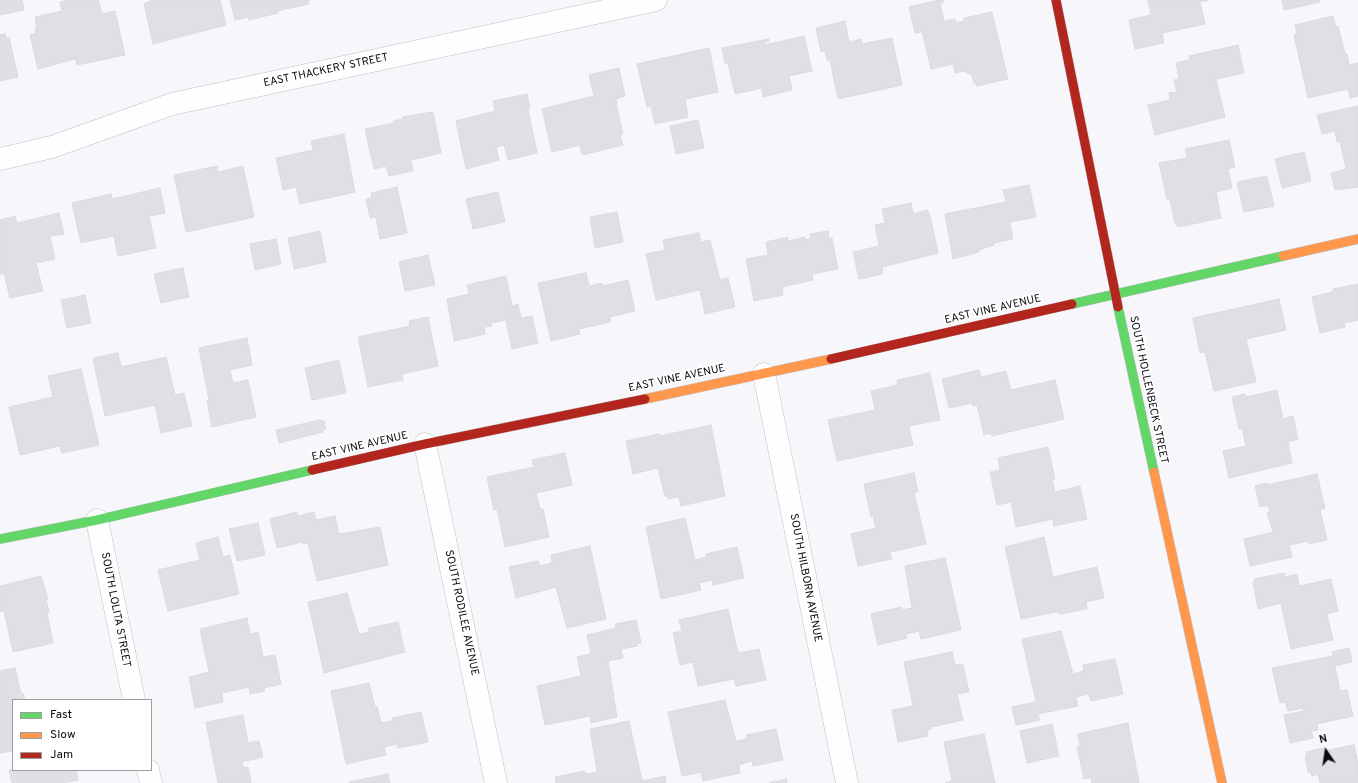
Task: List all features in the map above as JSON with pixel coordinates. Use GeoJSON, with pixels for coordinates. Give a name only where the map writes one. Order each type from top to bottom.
{"type":"FeatureCollection","features":[{"type":"Feature","properties":{"kind":"street","name":"EAST THACKERY STREET"},"geometry":{"type":"LineString","coordinates":[[0,159],[52,147],[172,104],[656,0]]}},
{"type":"Feature","properties":{"kind":"street","name":"SOUTH HOLLENBECK STREET"},"geometry":{"type":"LineString","coordinates":[[1056,0],[1115,295],[1222,783]]}},
{"type":"Feature","properties":{"kind":"street","name":"EAST VINE AVENUE"},"geometry":{"type":"LineString","coordinates":[[0,539],[97,520],[425,444],[764,374],[1358,239]]}},
{"type":"Feature","properties":{"kind":"street","name":"SOUTH HILBORN AVENUE"},"geometry":{"type":"LineString","coordinates":[[764,374],[847,783]]}},
{"type":"Feature","properties":{"kind":"street","name":"SOUTH RODILEE AVENUE"},"geometry":{"type":"LineString","coordinates":[[425,444],[496,783]]}},
{"type":"Feature","properties":{"kind":"street","name":"SOUTH LOLITA STREET"},"geometry":{"type":"LineString","coordinates":[[97,520],[134,699]]}},
{"type":"Feature","properties":{"kind":"street"},"geometry":{"type":"LineString","coordinates":[[148,771],[150,783]]}},
{"type":"Feature","properties":{"kind":"building"},"geometry":{"type":"Polygon","coordinates":[[[0,0],[22,0],[24,10],[0,15],[0,0]]]}},
{"type":"Feature","properties":{"kind":"building"},"geometry":{"type":"Polygon","coordinates":[[[69,0],[98,0],[102,14],[115,11],[125,55],[77,65],[75,59],[38,69],[30,35],[36,33],[35,29],[37,29],[35,17],[62,11],[60,2],[69,0]]]}},
{"type":"Feature","properties":{"kind":"building"},"geometry":{"type":"Polygon","coordinates":[[[153,0],[220,0],[226,25],[153,44],[144,4],[153,0]]]}},
{"type":"Feature","properties":{"kind":"building"},"geometry":{"type":"Polygon","coordinates":[[[230,0],[308,0],[309,4],[277,11],[278,13],[249,20],[249,17],[235,20],[230,0]]]}},
{"type":"Feature","properties":{"kind":"building"},"geometry":{"type":"Polygon","coordinates":[[[943,0],[943,3],[940,3],[944,21],[955,19],[956,23],[964,21],[964,18],[992,12],[1008,79],[977,86],[977,84],[974,84],[972,75],[964,71],[955,73],[953,64],[931,69],[922,32],[915,33],[909,7],[943,0]]]}},
{"type":"Feature","properties":{"kind":"building"},"geometry":{"type":"Polygon","coordinates":[[[1148,0],[1209,0],[1200,2],[1205,24],[1162,33],[1164,43],[1135,49],[1129,20],[1151,15],[1148,0]]]}},
{"type":"Feature","properties":{"kind":"building"},"geometry":{"type":"Polygon","coordinates":[[[1282,0],[1320,0],[1320,2],[1284,10],[1282,0]]]}},
{"type":"Feature","properties":{"kind":"building"},"geometry":{"type":"Polygon","coordinates":[[[1333,16],[1336,27],[1338,26],[1349,65],[1358,63],[1358,96],[1350,98],[1348,89],[1308,98],[1294,35],[1297,34],[1295,25],[1333,16]]]}},
{"type":"Feature","properties":{"kind":"building"},"geometry":{"type":"Polygon","coordinates":[[[845,21],[849,42],[861,39],[862,44],[892,38],[902,85],[838,99],[830,60],[827,60],[825,51],[821,52],[816,28],[845,21]]]}},
{"type":"Feature","properties":{"kind":"building"},"geometry":{"type":"Polygon","coordinates":[[[5,34],[6,38],[9,37],[18,77],[0,81],[0,35],[5,34]]]}},
{"type":"Feature","properties":{"kind":"building"},"geometry":{"type":"Polygon","coordinates":[[[804,36],[812,71],[789,76],[792,90],[763,97],[762,88],[735,94],[728,63],[725,64],[722,48],[769,39],[769,41],[764,42],[765,45],[804,36]]]}},
{"type":"Feature","properties":{"kind":"building"},"geometry":{"type":"Polygon","coordinates":[[[1238,45],[1244,73],[1216,79],[1225,117],[1155,135],[1148,105],[1170,100],[1169,93],[1177,92],[1174,80],[1179,79],[1176,63],[1190,60],[1189,56],[1238,45]]]}},
{"type":"Feature","properties":{"kind":"building"},"geometry":{"type":"Polygon","coordinates":[[[709,48],[718,92],[685,99],[688,117],[655,124],[651,106],[647,107],[637,64],[709,48]]]}},
{"type":"Feature","properties":{"kind":"building"},"geometry":{"type":"Polygon","coordinates":[[[619,68],[625,96],[616,99],[616,104],[623,134],[620,135],[623,145],[582,155],[580,145],[552,152],[542,109],[594,96],[589,75],[619,68]]]}},
{"type":"Feature","properties":{"kind":"building"},"geometry":{"type":"Polygon","coordinates":[[[527,94],[530,108],[528,109],[537,153],[508,160],[504,145],[496,147],[499,160],[466,169],[456,121],[495,111],[493,101],[527,94]]]}},
{"type":"Feature","properties":{"kind":"building"},"geometry":{"type":"Polygon","coordinates":[[[1358,106],[1358,187],[1335,190],[1331,173],[1346,169],[1340,141],[1337,142],[1335,131],[1322,134],[1317,115],[1358,106]]]}},
{"type":"Feature","properties":{"kind":"building"},"geometry":{"type":"Polygon","coordinates":[[[433,112],[441,153],[411,160],[413,171],[389,176],[386,166],[374,169],[365,129],[394,123],[394,121],[402,119],[402,117],[433,112]]]}},
{"type":"Feature","properties":{"kind":"building"},"geometry":{"type":"Polygon","coordinates":[[[698,120],[704,148],[676,154],[670,126],[698,120]]]}},
{"type":"Feature","properties":{"kind":"building"},"geometry":{"type":"Polygon","coordinates":[[[344,134],[355,192],[300,204],[296,187],[283,190],[276,158],[313,150],[311,141],[344,134]]]}},
{"type":"Feature","properties":{"kind":"building"},"geometry":{"type":"Polygon","coordinates":[[[1229,140],[1235,167],[1228,169],[1232,188],[1216,192],[1221,218],[1179,227],[1175,224],[1170,199],[1167,199],[1159,163],[1187,158],[1185,149],[1229,140]]]}},
{"type":"Feature","properties":{"kind":"building"},"geometry":{"type":"Polygon","coordinates":[[[1304,152],[1311,181],[1282,188],[1275,159],[1304,152]]]}},
{"type":"Feature","properties":{"kind":"building"},"geometry":{"type":"Polygon","coordinates":[[[217,166],[218,172],[243,166],[254,217],[186,232],[174,175],[217,166]]]}},
{"type":"Feature","properties":{"kind":"building"},"geometry":{"type":"Polygon","coordinates":[[[1267,176],[1274,206],[1244,212],[1237,182],[1267,176]]]}},
{"type":"Feature","properties":{"kind":"building"},"geometry":{"type":"Polygon","coordinates":[[[1029,185],[1036,217],[1010,222],[1013,239],[994,243],[994,245],[979,250],[979,252],[953,259],[945,214],[1006,202],[1003,190],[1029,185]]]}},
{"type":"Feature","properties":{"kind":"building"},"geometry":{"type":"Polygon","coordinates":[[[397,187],[407,233],[380,239],[376,217],[370,218],[366,199],[372,198],[371,193],[397,187]]]}},
{"type":"Feature","properties":{"kind":"building"},"geometry":{"type":"Polygon","coordinates":[[[160,188],[165,213],[149,216],[156,248],[118,256],[114,236],[81,243],[72,203],[111,194],[112,199],[160,188]]]}},
{"type":"Feature","properties":{"kind":"building"},"geometry":{"type":"Polygon","coordinates":[[[498,192],[505,222],[473,229],[466,199],[498,192]]]}},
{"type":"Feature","properties":{"kind":"building"},"geometry":{"type":"Polygon","coordinates":[[[911,203],[913,214],[927,210],[930,215],[938,253],[882,267],[883,274],[859,279],[853,252],[879,246],[875,225],[885,223],[882,209],[911,203]]]}},
{"type":"Feature","properties":{"kind":"building"},"geometry":{"type":"Polygon","coordinates":[[[617,212],[623,242],[595,248],[590,217],[617,212]]]}},
{"type":"Feature","properties":{"kind":"building"},"geometry":{"type":"Polygon","coordinates":[[[59,213],[64,234],[50,236],[55,259],[36,263],[43,291],[10,298],[4,273],[0,274],[0,220],[15,216],[17,223],[59,213]]]}},
{"type":"Feature","properties":{"kind":"building"},"geometry":{"type":"Polygon","coordinates":[[[320,231],[326,262],[294,269],[288,238],[320,231]]]}},
{"type":"Feature","properties":{"kind":"building"},"geometry":{"type":"Polygon","coordinates":[[[828,231],[829,238],[832,238],[838,269],[812,274],[813,280],[782,287],[783,295],[754,301],[746,259],[768,255],[766,242],[788,237],[788,241],[805,237],[805,240],[811,238],[810,234],[828,231]]]}},
{"type":"Feature","properties":{"kind":"building"},"geometry":{"type":"Polygon","coordinates":[[[699,233],[701,242],[710,240],[720,280],[728,278],[735,307],[705,314],[700,290],[656,300],[646,254],[665,250],[663,240],[699,233]]]}},
{"type":"Feature","properties":{"kind":"building"},"geometry":{"type":"Polygon","coordinates":[[[276,239],[281,264],[255,270],[250,244],[276,239]]]}},
{"type":"Feature","properties":{"kind":"building"},"geometry":{"type":"Polygon","coordinates":[[[428,255],[435,285],[405,291],[399,262],[428,255]]]}},
{"type":"Feature","properties":{"kind":"building"},"geometry":{"type":"Polygon","coordinates":[[[183,268],[189,297],[161,303],[154,274],[183,268]]]}},
{"type":"Feature","properties":{"kind":"building"},"geometry":{"type":"Polygon","coordinates":[[[586,273],[589,286],[602,283],[603,286],[628,280],[635,311],[610,317],[611,322],[579,329],[580,334],[551,341],[538,283],[586,273]]]}},
{"type":"Feature","properties":{"kind":"building"},"geometry":{"type":"Polygon","coordinates":[[[506,276],[512,306],[518,304],[521,318],[532,316],[538,343],[512,349],[506,320],[491,323],[492,326],[484,327],[485,334],[454,341],[447,299],[469,294],[467,285],[506,276]]]}},
{"type":"Feature","properties":{"kind":"building"},"geometry":{"type":"Polygon","coordinates":[[[1358,284],[1358,320],[1344,323],[1345,327],[1320,333],[1312,297],[1333,292],[1333,289],[1358,284]]]}},
{"type":"Feature","properties":{"kind":"building"},"geometry":{"type":"Polygon","coordinates":[[[85,295],[91,323],[67,328],[61,300],[85,295]]]}},
{"type":"Feature","properties":{"kind":"building"},"geometry":{"type":"Polygon","coordinates":[[[1279,299],[1286,330],[1246,339],[1256,382],[1214,391],[1205,352],[1200,353],[1193,318],[1279,299]]]}},
{"type":"Feature","properties":{"kind":"building"},"geometry":{"type":"Polygon","coordinates":[[[428,317],[438,366],[402,374],[403,380],[368,387],[358,337],[410,326],[409,321],[428,317]]]}},
{"type":"Feature","properties":{"kind":"building"},"geometry":{"type":"Polygon","coordinates":[[[247,338],[252,365],[230,370],[233,383],[248,380],[256,417],[212,427],[207,401],[209,400],[199,348],[247,338]]]}},
{"type":"Feature","properties":{"kind":"building"},"geometry":{"type":"Polygon","coordinates":[[[118,353],[121,367],[166,357],[175,395],[184,393],[192,426],[161,433],[155,405],[105,416],[93,358],[118,353]]]}},
{"type":"Feature","properties":{"kind":"building"},"geometry":{"type":"Polygon","coordinates":[[[339,360],[346,393],[312,400],[305,368],[339,360]]]}},
{"type":"Feature","properties":{"kind":"building"},"geometry":{"type":"Polygon","coordinates":[[[81,369],[99,445],[62,453],[60,446],[20,455],[9,407],[53,397],[48,376],[81,369]]]}},
{"type":"Feature","properties":{"kind":"building"},"geometry":{"type":"Polygon","coordinates":[[[979,370],[981,377],[1006,371],[1011,390],[1055,380],[1064,419],[992,436],[991,433],[984,435],[977,405],[973,406],[973,403],[949,408],[942,379],[979,370]]]}},
{"type":"Feature","properties":{"kind":"building"},"geometry":{"type":"Polygon","coordinates":[[[930,373],[940,420],[909,426],[913,445],[837,461],[828,420],[875,410],[871,391],[898,385],[897,380],[930,373]]]}},
{"type":"Feature","properties":{"kind":"building"},"geometry":{"type":"Polygon","coordinates":[[[1277,390],[1283,419],[1293,416],[1298,439],[1288,442],[1292,463],[1229,478],[1223,451],[1246,446],[1242,428],[1239,429],[1232,397],[1245,394],[1246,397],[1277,390]]]}},
{"type":"Feature","properties":{"kind":"building"},"geometry":{"type":"Polygon","coordinates":[[[320,420],[324,421],[326,429],[322,430],[323,432],[279,443],[276,430],[320,420]]]}},
{"type":"Feature","properties":{"kind":"building"},"geometry":{"type":"Polygon","coordinates":[[[711,425],[725,496],[681,506],[679,497],[668,499],[668,496],[665,496],[658,468],[633,474],[626,441],[659,434],[660,436],[711,425]]]}},
{"type":"Feature","properties":{"kind":"building"},"geometry":{"type":"Polygon","coordinates":[[[1048,447],[1055,479],[1052,479],[1055,492],[1080,486],[1087,519],[1054,526],[1053,519],[1016,527],[1011,502],[997,505],[990,472],[1000,470],[998,458],[1048,447]]]}},
{"type":"Feature","properties":{"kind":"building"},"geometry":{"type":"Polygon","coordinates":[[[565,453],[572,485],[536,493],[540,509],[543,509],[549,537],[505,547],[497,509],[494,510],[487,477],[534,467],[532,460],[565,453]]]}},
{"type":"Feature","properties":{"kind":"building"},"geometry":{"type":"Polygon","coordinates":[[[914,473],[918,492],[914,492],[926,544],[890,552],[892,559],[858,566],[851,534],[876,528],[873,516],[871,517],[864,484],[914,473]]]}},
{"type":"Feature","properties":{"kind":"building"},"geometry":{"type":"Polygon","coordinates":[[[1317,474],[1325,508],[1320,510],[1327,540],[1309,544],[1309,541],[1289,545],[1292,557],[1250,566],[1244,539],[1273,532],[1267,513],[1270,512],[1268,505],[1260,507],[1255,486],[1267,483],[1267,485],[1317,474]]]}},
{"type":"Feature","properties":{"kind":"building"},"geometry":{"type":"Polygon","coordinates":[[[297,512],[298,516],[314,512],[316,520],[335,516],[339,534],[380,527],[388,565],[317,581],[308,543],[303,544],[303,542],[277,548],[270,519],[297,512]]]}},
{"type":"Feature","properties":{"kind":"building"},"geometry":{"type":"Polygon","coordinates":[[[685,518],[695,560],[707,557],[706,554],[737,547],[744,578],[713,585],[712,580],[699,583],[701,590],[661,599],[646,527],[685,518]]]}},
{"type":"Feature","properties":{"kind":"building"},"geometry":{"type":"Polygon","coordinates":[[[258,523],[265,555],[237,561],[229,529],[258,523]]]}},
{"type":"Feature","properties":{"kind":"building"},"geometry":{"type":"Polygon","coordinates":[[[218,537],[223,557],[230,555],[239,594],[168,611],[158,570],[200,560],[196,543],[218,537]]]}},
{"type":"Feature","properties":{"kind":"building"},"geometry":{"type":"Polygon","coordinates":[[[1044,537],[1053,577],[1097,567],[1104,598],[1086,602],[1087,609],[1060,614],[1056,612],[1021,619],[1005,547],[1044,537]]]}},
{"type":"Feature","properties":{"kind":"building"},"geometry":{"type":"Polygon","coordinates":[[[590,546],[606,619],[567,628],[556,587],[516,598],[509,567],[538,561],[540,566],[552,563],[551,555],[590,546]]]}},
{"type":"Feature","properties":{"kind":"building"},"geometry":{"type":"Polygon","coordinates":[[[945,558],[961,630],[921,639],[919,631],[906,634],[907,638],[878,645],[871,614],[901,607],[902,610],[912,608],[905,566],[945,558]]]}},
{"type":"Feature","properties":{"kind":"building"},"geometry":{"type":"Polygon","coordinates":[[[1284,573],[1285,577],[1297,574],[1299,586],[1331,579],[1338,611],[1327,614],[1333,640],[1291,649],[1281,603],[1258,609],[1253,582],[1255,582],[1254,579],[1284,573]]]}},
{"type":"Feature","properties":{"kind":"building"},"geometry":{"type":"Polygon","coordinates":[[[41,576],[48,599],[46,599],[49,612],[47,613],[53,643],[13,652],[4,611],[0,612],[0,586],[41,576]]]}},
{"type":"Feature","properties":{"kind":"building"},"geometry":{"type":"Polygon","coordinates":[[[347,593],[359,634],[369,632],[369,628],[398,622],[405,652],[324,673],[308,602],[347,593]]]}},
{"type":"Feature","properties":{"kind":"building"},"geometry":{"type":"Polygon","coordinates":[[[728,609],[738,653],[759,649],[766,680],[736,686],[734,679],[698,686],[693,662],[680,665],[673,633],[682,631],[679,620],[728,609]]]}},
{"type":"Feature","properties":{"kind":"building"},"geometry":{"type":"Polygon","coordinates":[[[247,618],[250,634],[258,632],[263,657],[275,655],[281,684],[264,688],[265,691],[250,694],[249,687],[222,693],[223,702],[195,708],[189,677],[209,672],[200,629],[247,618]]]}},
{"type":"Feature","properties":{"kind":"building"},"geometry":{"type":"Polygon","coordinates":[[[636,620],[641,643],[637,644],[637,646],[621,649],[623,658],[608,661],[617,717],[591,723],[590,716],[545,725],[537,686],[581,676],[577,657],[591,654],[587,635],[616,628],[615,624],[636,620]]]}},
{"type":"Feature","properties":{"kind":"building"},"geometry":{"type":"Polygon","coordinates":[[[1061,631],[1073,674],[1084,671],[1083,665],[1115,659],[1123,694],[1091,701],[1089,694],[1076,697],[1078,706],[1038,714],[1040,720],[1016,725],[1012,707],[1036,702],[1022,639],[1061,631]]]}},
{"type":"Feature","properties":{"kind":"building"},"geometry":{"type":"Polygon","coordinates":[[[1349,648],[1352,662],[1335,666],[1340,691],[1347,690],[1353,716],[1317,724],[1318,730],[1311,731],[1313,738],[1290,743],[1284,715],[1304,711],[1303,708],[1288,711],[1285,702],[1280,703],[1272,668],[1333,656],[1332,652],[1349,648]]]}},
{"type":"Feature","properties":{"kind":"building"},"geometry":{"type":"Polygon","coordinates":[[[952,652],[955,665],[963,664],[969,692],[957,694],[963,720],[931,727],[931,729],[927,730],[928,736],[898,742],[892,710],[913,706],[904,662],[952,652]]]}},
{"type":"Feature","properties":{"kind":"building"},"geometry":{"type":"Polygon","coordinates":[[[15,668],[21,694],[23,693],[25,699],[12,699],[12,751],[0,753],[0,671],[15,668]]]}},
{"type":"Feature","properties":{"kind":"building"},"geometry":{"type":"Polygon","coordinates":[[[369,683],[381,723],[392,721],[392,718],[421,712],[428,742],[398,748],[397,744],[384,747],[386,755],[346,764],[331,691],[369,683]]]}},
{"type":"Feature","properties":{"kind":"building"},"geometry":{"type":"Polygon","coordinates":[[[725,700],[736,741],[747,739],[746,735],[776,729],[783,760],[753,766],[752,761],[739,765],[740,773],[703,781],[701,772],[682,776],[668,712],[725,700]]]}},
{"type":"Feature","properties":{"kind":"building"},"geometry":{"type":"Polygon","coordinates":[[[243,715],[248,743],[259,741],[263,757],[242,762],[244,768],[248,767],[251,783],[218,783],[206,722],[243,715]]]}},
{"type":"Feature","properties":{"kind":"building"},"geometry":{"type":"Polygon","coordinates":[[[629,721],[642,781],[665,776],[666,783],[556,783],[555,777],[585,771],[585,774],[597,772],[590,729],[629,721]]]}},
{"type":"Feature","properties":{"kind":"building"},"geometry":{"type":"Polygon","coordinates":[[[1128,723],[1139,783],[1092,783],[1091,778],[1084,779],[1077,747],[1080,746],[1078,734],[1128,723]]]}},
{"type":"Feature","properties":{"kind":"building"},"geometry":{"type":"Polygon","coordinates":[[[1052,724],[1059,756],[1027,763],[1020,731],[1052,724]]]}},
{"type":"Feature","properties":{"kind":"building"},"geometry":{"type":"Polygon","coordinates":[[[984,734],[995,783],[945,783],[952,781],[944,742],[984,734]]]}},
{"type":"Feature","properties":{"kind":"building"},"geometry":{"type":"Polygon","coordinates":[[[1354,745],[1358,763],[1358,783],[1320,783],[1318,774],[1312,776],[1311,772],[1308,772],[1305,756],[1307,756],[1306,752],[1323,748],[1324,751],[1354,745]]]}},
{"type":"Feature","properties":{"kind":"building"},"geometry":{"type":"Polygon","coordinates":[[[9,770],[76,771],[78,780],[62,783],[12,783],[9,770]]]}},
{"type":"Feature","properties":{"kind":"building"},"geometry":{"type":"Polygon","coordinates":[[[388,774],[390,783],[349,783],[349,782],[388,774]]]}},
{"type":"Feature","properties":{"kind":"building"},"geometry":{"type":"Polygon","coordinates":[[[786,779],[787,783],[769,783],[786,779]]]}},
{"type":"Feature","properties":{"kind":"traffic: fast"},"geometry":{"type":"LineString","coordinates":[[1072,304],[1283,256]]}},
{"type":"Feature","properties":{"kind":"traffic: fast"},"geometry":{"type":"LineString","coordinates":[[1118,307],[1154,472]]}},
{"type":"Feature","properties":{"kind":"traffic: fast"},"geometry":{"type":"LineString","coordinates":[[0,539],[97,520],[312,470]]}},
{"type":"Feature","properties":{"kind":"traffic: slow"},"geometry":{"type":"LineString","coordinates":[[1283,256],[1358,239]]}},
{"type":"Feature","properties":{"kind":"traffic: slow"},"geometry":{"type":"LineString","coordinates":[[645,399],[831,359]]}},
{"type":"Feature","properties":{"kind":"traffic: slow"},"geometry":{"type":"LineString","coordinates":[[1154,472],[1222,783]]}},
{"type":"Feature","properties":{"kind":"traffic: jam"},"geometry":{"type":"LineString","coordinates":[[1056,0],[1118,307]]}},
{"type":"Feature","properties":{"kind":"traffic: jam"},"geometry":{"type":"LineString","coordinates":[[831,359],[1072,304]]}},
{"type":"Feature","properties":{"kind":"traffic: jam"},"geometry":{"type":"LineString","coordinates":[[312,470],[425,444],[645,399]]}}]}
